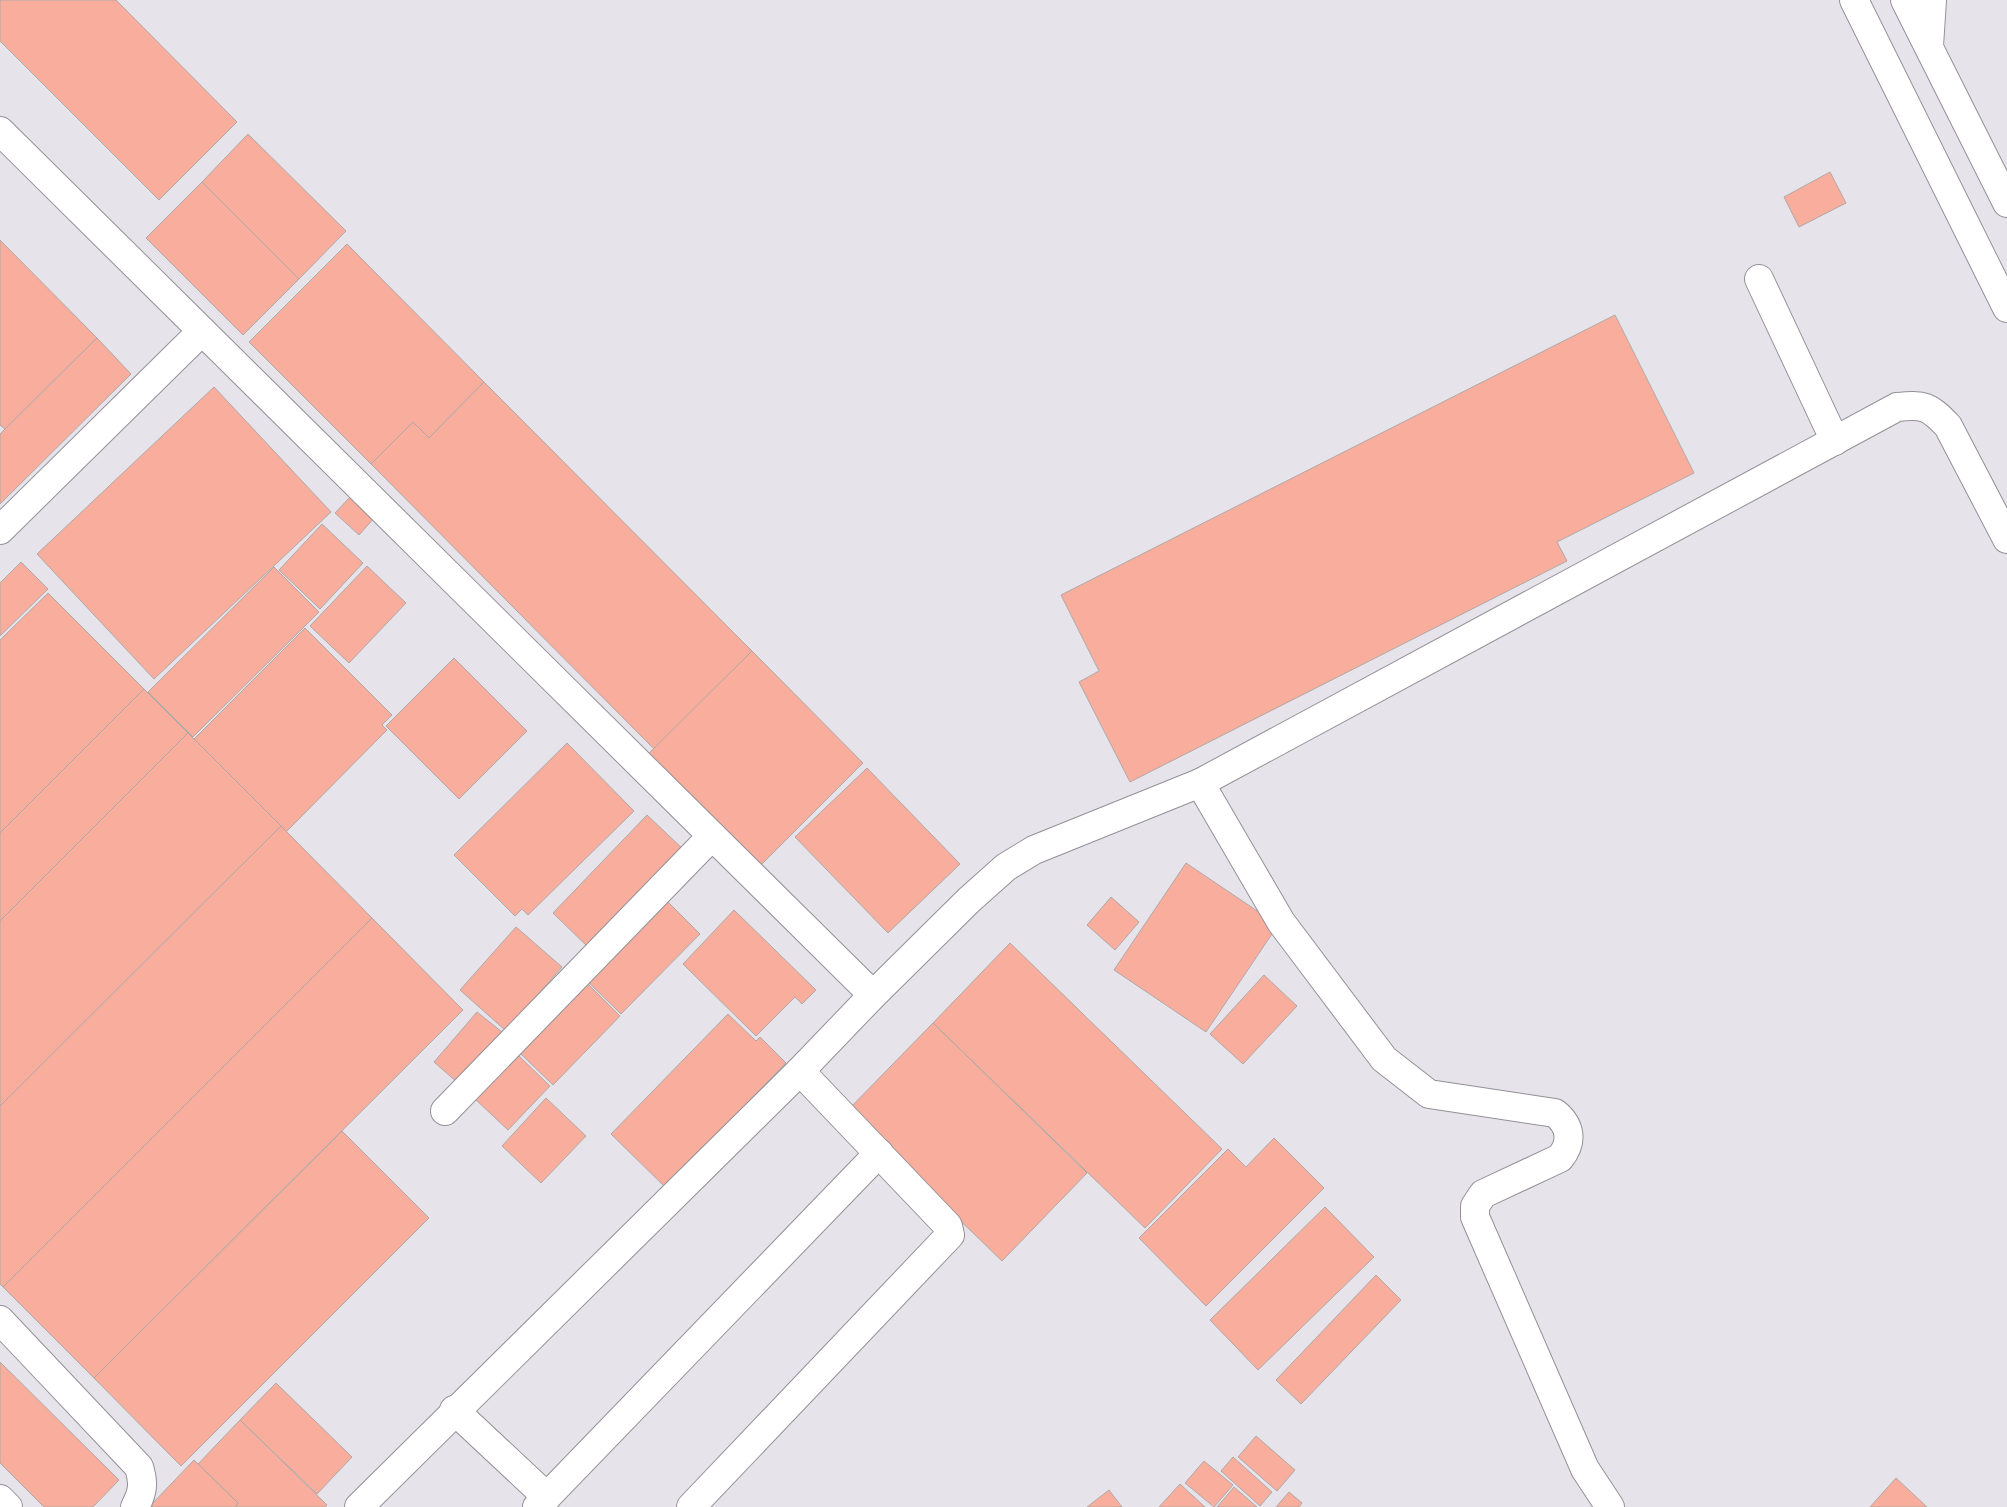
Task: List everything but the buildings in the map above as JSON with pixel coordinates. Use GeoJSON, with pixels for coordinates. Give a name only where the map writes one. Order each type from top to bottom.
{"type":"FeatureCollection","features":[{"type":"Feature","properties":{"kind":"lane"},"geometry":{"type":"LineString","coordinates":[[1854,0],[2007,308]]}},
{"type":"Feature","properties":{"kind":"lane"},"geometry":{"type":"LineString","coordinates":[[1905,0],[2007,203]]}},
{"type":"Feature","properties":{"kind":"lane"},"geometry":{"type":"LineString","coordinates":[[1929,46],[1932,0]]}},
{"type":"Feature","properties":{"kind":"lane"},"geometry":{"type":"LineString","coordinates":[[0,131],[873,995]]}},
{"type":"Feature","properties":{"kind":"lane"},"geometry":{"type":"LineString","coordinates":[[1759,279],[1835,441]]}},
{"type":"Feature","properties":{"kind":"lane"},"geometry":{"type":"LineString","coordinates":[[0,530],[202,331]]}},
{"type":"Feature","properties":{"kind":"lane"},"geometry":{"type":"LineString","coordinates":[[358,1507],[454,1410],[800,1071],[873,995],[969,900],[1006,867],[1034,850],[1200,783],[1897,407],[1918,405],[1935,412],[1948,426],[2007,539]]}},
{"type":"Feature","properties":{"kind":"lane"},"geometry":{"type":"LineString","coordinates":[[1200,783],[1280,922],[1384,1060],[1429,1094],[1555,1113],[1568,1127],[1570,1139],[1566,1150],[1560,1158],[1483,1194],[1475,1206],[1475,1217],[1585,1468],[1610,1507]]}},
{"type":"Feature","properties":{"kind":"lane"},"geometry":{"type":"LineString","coordinates":[[445,1111],[712,836]]}},
{"type":"Feature","properties":{"kind":"lane"},"geometry":{"type":"LineString","coordinates":[[691,1507],[950,1235],[948,1226],[800,1071]]}},
{"type":"Feature","properties":{"kind":"lane"},"geometry":{"type":"LineString","coordinates":[[454,1410],[542,1502],[880,1153]]}},
{"type":"Feature","properties":{"kind":"lane"},"geometry":{"type":"LineString","coordinates":[[0,1320],[139,1467],[144,1483],[142,1495],[136,1507]]}},
{"type":"Feature","properties":{"kind":"lane"},"geometry":{"type":"LineString","coordinates":[[0,1499],[8,1507]]}}]}
